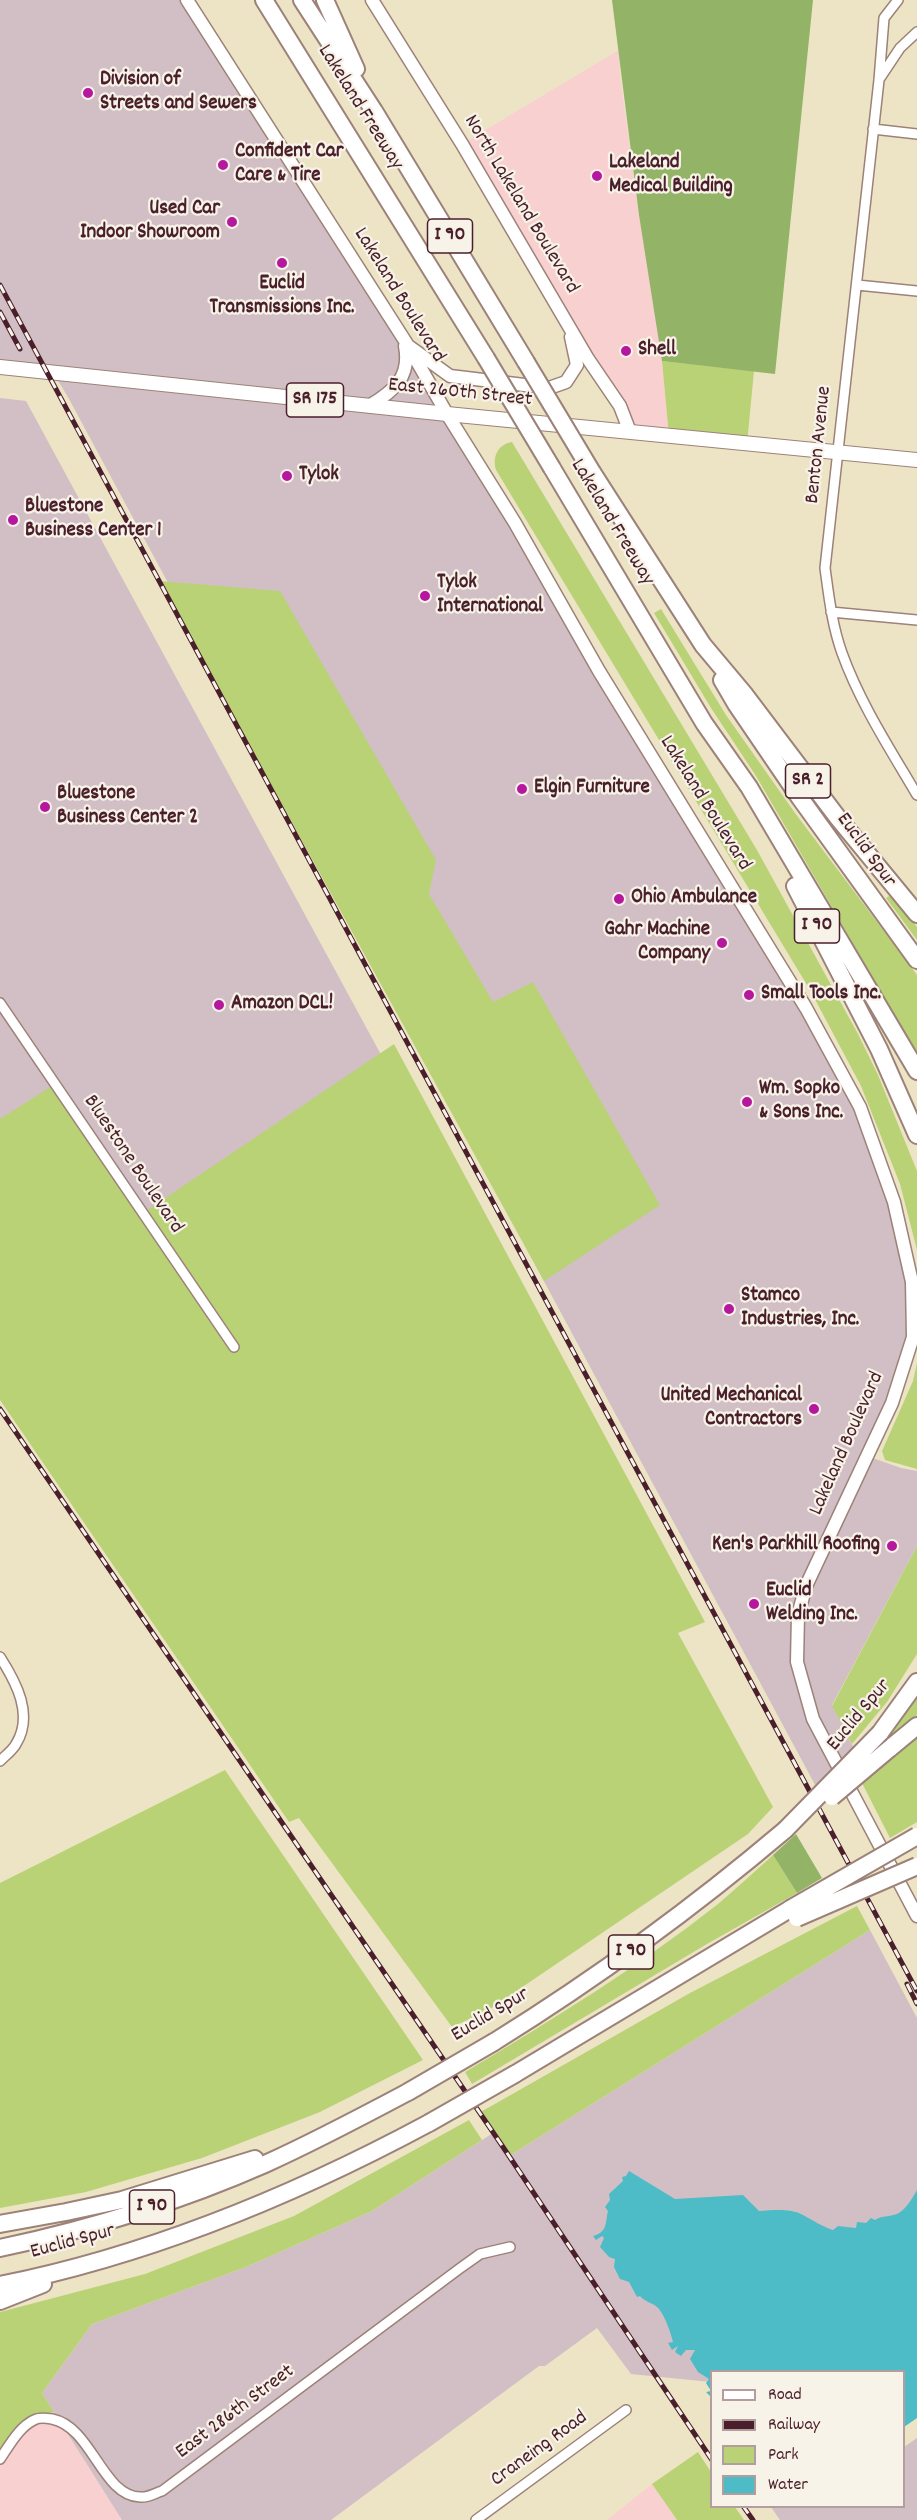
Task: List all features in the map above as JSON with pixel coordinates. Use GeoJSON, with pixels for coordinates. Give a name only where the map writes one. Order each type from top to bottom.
{"type":"FeatureCollection","features":[{"type":"Feature","properties":{"kind":"highway"},"geometry":{"type":"LineString","coordinates":[[253,0],[295,46]]}},
{"type":"Feature","properties":{"kind":"highway","name":"Lakeland Freeway"},"geometry":{"type":"LineString","coordinates":[[264,0],[295,46],[486,358],[704,723],[749,787],[917,1071]]}},
{"type":"Feature","properties":{"kind":"highway","name":"Lakeland Freeway"},"geometry":{"type":"LineString","coordinates":[[302,0],[375,111],[592,472],[703,645],[745,695],[838,819],[917,914]]}},
{"type":"Feature","properties":{"kind":"highway"},"geometry":{"type":"LineString","coordinates":[[325,0],[375,111]]}},
{"type":"Feature","properties":{"kind":"highway","name":"Euclid Spur"},"geometry":{"type":"LineString","coordinates":[[703,645],[735,704],[755,734],[917,960]]}},
{"type":"Feature","properties":{"kind":"highway","name":"I 90"},"geometry":{"type":"LineString","coordinates":[[704,723],[739,792],[832,954],[892,1074],[917,1135]]}},
{"type":"Feature","properties":{"kind":"highway","name":"Euclid Spur"},"geometry":{"type":"LineString","coordinates":[[0,2248],[83,2228],[158,2205],[230,2178],[299,2148],[408,2092],[494,2042],[638,1947],[700,1900],[785,1830],[880,1733],[917,1682]]}},
{"type":"Feature","properties":{"kind":"highway"},"geometry":{"type":"LineString","coordinates":[[785,1830],[826,1802],[917,1726]]}},
{"type":"Feature","properties":{"kind":"highway","name":"I 90"},"geometry":{"type":"LineString","coordinates":[[793,1913],[917,1836]]}},
{"type":"Feature","properties":{"kind":"highway"},"geometry":{"type":"LineString","coordinates":[[793,1913],[917,1866]]}},
{"type":"Feature","properties":{"kind":"highway","name":"Euclid Spur"},"geometry":{"type":"LineString","coordinates":[[0,2285],[99,2260],[172,2237],[245,2209],[369,2154],[429,2123],[793,1913]]}},
{"type":"Feature","properties":{"kind":"highway"},"geometry":{"type":"LineString","coordinates":[[0,2224],[122,2200],[227,2166],[299,2148]]}},
{"type":"Feature","properties":{"kind":"highway"},"geometry":{"type":"LineString","coordinates":[[0,2301],[99,2260]]}},
{"type":"Feature","properties":{"kind":"main road","name":"East 260th Street"},"geometry":{"type":"LineString","coordinates":[[0,367],[917,460]]}},
{"type":"Feature","properties":{"kind":"street","name":"Lakeland Boulevard"},"geometry":{"type":"LineString","coordinates":[[187,0],[405,342],[514,521],[605,681],[806,1008],[860,1107],[894,1202],[912,1282],[914,1337],[892,1403],[806,1586],[798,1615],[797,1662],[813,1719],[917,1916]]}},
{"type":"Feature","properties":{"kind":"street","name":"North Lakeland Boulevard"},"geometry":{"type":"LineString","coordinates":[[372,0],[462,144],[569,327],[620,406],[630,432]]}},
{"type":"Feature","properties":{"kind":"street","name":"Benton Avenue"},"geometry":{"type":"LineString","coordinates":[[898,0],[884,18],[825,568],[831,612],[842,653],[870,714],[917,795]]}},
{"type":"Feature","properties":{"kind":"street","name":"Benton Avenue"},"geometry":{"type":"LineString","coordinates":[[879,80],[900,48],[917,32]]}},
{"type":"Feature","properties":{"kind":"street"},"geometry":{"type":"LineString","coordinates":[[873,129],[917,134]]}},
{"type":"Feature","properties":{"kind":"street"},"geometry":{"type":"LineString","coordinates":[[857,285],[917,291]]}},
{"type":"Feature","properties":{"kind":"street"},"geometry":{"type":"LineString","coordinates":[[405,342],[450,376],[549,388],[566,382],[577,365],[569,327]]}},
{"type":"Feature","properties":{"kind":"street"},"geometry":{"type":"LineString","coordinates":[[369,406],[388,395],[399,382],[408,362],[405,342]]}},
{"type":"Feature","properties":{"kind":"street"},"geometry":{"type":"LineString","coordinates":[[831,612],[917,620]]}},
{"type":"Feature","properties":{"kind":"street","name":"Bluestone Boulevard"},"geometry":{"type":"LineString","coordinates":[[0,1003],[234,1347]]}},
{"type":"Feature","properties":{"kind":"street"},"geometry":{"type":"LineString","coordinates":[[0,1657],[16,1683],[22,1704],[23,1723],[16,1744],[0,1761]]}},
{"type":"Feature","properties":{"kind":"street","name":"East 286th Street"},"geometry":{"type":"LineString","coordinates":[[0,2459],[28,2424],[42,2418],[52,2419],[67,2424],[77,2433],[122,2491],[141,2498],[162,2491],[480,2254],[510,2247]]}},
{"type":"Feature","properties":{"kind":"street","name":"Craneing Road"},"geometry":{"type":"LineString","coordinates":[[476,2520],[626,2410]]}},
{"type":"Feature","properties":{"kind":"shaded area"},"geometry":{"type":"Polygon","coordinates":[[[0,0],[187,0],[404,339],[860,1107],[912,1282],[913,1337],[867,1456],[917,1471],[917,1546],[832,1705],[858,1756],[820,1794],[69,399],[53,372],[0,367],[0,0]]]}},
{"type":"Feature","properties":{"kind":"shaded area"},"geometry":{"type":"Polygon","coordinates":[[[619,50],[620,76],[639,215],[659,330],[669,436],[641,433],[588,359],[462,144],[619,50]]]}},
{"type":"Feature","properties":{"kind":"shaded area"},"geometry":{"type":"Polygon","coordinates":[[[0,398],[26,401],[631,1515],[0,1314],[0,398]]]}},
{"type":"Feature","properties":{"kind":"shaded area"},"geometry":{"type":"Polygon","coordinates":[[[870,1930],[917,2018],[917,2401],[905,2370],[710,2370],[710,2382],[631,2374],[597,2328],[545,2366],[539,2366],[331,2520],[122,2520],[42,2393],[92,2324],[246,2267],[372,2211],[493,2133],[509,2156],[870,1930]]]}},
{"type":"Feature","properties":{"kind":"shaded area"},"geometry":{"type":"Polygon","coordinates":[[[42,2393],[122,2520],[0,2520],[0,2449],[42,2393]]]}},
{"type":"Feature","properties":{"kind":"shaded area"},"geometry":{"type":"Polygon","coordinates":[[[917,2438],[917,2520],[780,2520],[772,2508],[905,2508],[905,2446],[917,2438]]]}},
{"type":"Feature","properties":{"kind":"shaded area"},"geometry":{"type":"Polygon","coordinates":[[[652,2484],[677,2520],[607,2520],[652,2484]]]}},
{"type":"Feature","properties":{"kind":"green space"},"geometry":{"type":"Polygon","coordinates":[[[612,0],[813,0],[775,374],[662,361],[639,215],[612,0]]]}},
{"type":"Feature","properties":{"kind":"green space"},"geometry":{"type":"Polygon","coordinates":[[[662,361],[754,371],[747,444],[669,436],[662,361]]]}},
{"type":"Feature","properties":{"kind":"green space"},"geometry":{"type":"Polygon","coordinates":[[[512,442],[757,850],[858,1034],[878,1075],[917,1171],[917,1250],[900,1184],[861,1086],[810,990],[496,470],[497,452],[503,445],[512,442]]]}},
{"type":"Feature","properties":{"kind":"green space"},"geometry":{"type":"Polygon","coordinates":[[[159,581],[280,591],[436,860],[429,894],[493,1002],[533,982],[660,1205],[544,1281],[159,581]]]}},
{"type":"Feature","properties":{"kind":"green space"},"geometry":{"type":"Polygon","coordinates":[[[661,609],[726,715],[795,813],[917,975],[917,1054],[756,776],[711,708],[654,613],[661,609]]]}},
{"type":"Feature","properties":{"kind":"green space"},"geometry":{"type":"Polygon","coordinates":[[[891,895],[917,927],[917,940],[886,898],[891,895]]]}},
{"type":"Feature","properties":{"kind":"green space"},"geometry":{"type":"Polygon","coordinates":[[[394,1044],[705,1622],[678,1633],[773,1807],[748,1834],[487,2011],[452,2027],[299,1818],[289,1822],[0,1400],[0,1119],[55,1084],[143,1213],[394,1044]]]}},
{"type":"Feature","properties":{"kind":"green space"},"geometry":{"type":"Polygon","coordinates":[[[917,1363],[917,1469],[885,1460],[882,1451],[913,1381],[917,1363]]]}},
{"type":"Feature","properties":{"kind":"green space"},"geometry":{"type":"Polygon","coordinates":[[[917,1546],[917,1654],[887,1702],[852,1744],[832,1706],[917,1546]]]}},
{"type":"Feature","properties":{"kind":"green space"},"geometry":{"type":"Polygon","coordinates":[[[917,1696],[917,1715],[889,1739],[886,1735],[917,1696]]]}},
{"type":"Feature","properties":{"kind":"green space"},"geometry":{"type":"Polygon","coordinates":[[[917,1736],[917,1822],[890,1838],[862,1783],[917,1736]]]}},
{"type":"Feature","properties":{"kind":"green space"},"geometry":{"type":"Polygon","coordinates":[[[225,1770],[423,2060],[320,2112],[202,2158],[86,2192],[0,2208],[0,1883],[225,1770]]]}},
{"type":"Feature","properties":{"kind":"green space"},"geometry":{"type":"Polygon","coordinates":[[[796,1834],[822,1878],[797,1893],[773,1855],[796,1834]]]}},
{"type":"Feature","properties":{"kind":"green space"},"geometry":{"type":"Polygon","coordinates":[[[773,1855],[797,1893],[472,2084],[465,2072],[562,2013],[657,1950],[718,1904],[773,1855]]]}},
{"type":"Feature","properties":{"kind":"green space"},"geometry":{"type":"Polygon","coordinates":[[[857,1906],[870,1930],[509,2156],[479,2113],[690,1993],[857,1906]]]}},
{"type":"Feature","properties":{"kind":"green space"},"geometry":{"type":"Polygon","coordinates":[[[469,2120],[482,2140],[372,2211],[246,2267],[92,2324],[42,2393],[54,2412],[28,2418],[0,2449],[0,2312],[145,2274],[294,2216],[469,2120]]]}},
{"type":"Feature","properties":{"kind":"green space"},"geometry":{"type":"Polygon","coordinates":[[[698,2452],[710,2470],[710,2508],[736,2508],[744,2520],[677,2520],[652,2484],[698,2452]]]}},
{"type":"Feature","properties":{"kind":"water"},"geometry":{"type":"Polygon","coordinates":[[[629,2171],[675,2199],[743,2195],[759,2211],[793,2211],[833,2230],[838,2226],[856,2228],[857,2222],[866,2223],[871,2218],[875,2220],[899,2213],[907,2206],[917,2190],[917,2418],[905,2426],[905,2370],[710,2370],[710,2389],[706,2383],[709,2379],[698,2372],[690,2359],[695,2350],[686,2350],[681,2356],[675,2352],[678,2346],[672,2350],[668,2343],[673,2342],[671,2334],[660,2310],[640,2296],[637,2297],[629,2282],[620,2279],[614,2267],[615,2259],[609,2257],[600,2247],[604,2238],[602,2236],[596,2240],[593,2236],[604,2229],[608,2211],[605,2207],[610,2200],[609,2194],[623,2181],[622,2177],[626,2176],[629,2171]]]}},
{"type":"Feature","properties":{"kind":"railway"},"geometry":{"type":"LineString","coordinates":[[0,285],[917,1991]]}},
{"type":"Feature","properties":{"kind":"railway"},"geometry":{"type":"LineString","coordinates":[[0,312],[20,349]]}},
{"type":"Feature","properties":{"kind":"railway"},"geometry":{"type":"LineString","coordinates":[[0,1409],[501,2144],[710,2457]]}},
{"type":"Feature","properties":{"kind":"railway"},"geometry":{"type":"LineString","coordinates":[[907,1984],[917,2004]]}},
{"type":"Feature","properties":{"kind":"railway"},"geometry":{"type":"LineString","coordinates":[[744,2508],[753,2520]]}},
{"type":"Feature","properties":{"kind":"place","name":"Division of Streets and Sewers"},"geometry":{"type":"Point","coordinates":[88,93]}},
{"type":"Feature","properties":{"kind":"place","name":"Confident Car Care & Tire"},"geometry":{"type":"Point","coordinates":[223,165]}},
{"type":"Feature","properties":{"kind":"place","name":"Lakeland Medical Building"},"geometry":{"type":"Point","coordinates":[597,176]}},
{"type":"Feature","properties":{"kind":"place","name":"Used Car Indoor Showroom"},"geometry":{"type":"Point","coordinates":[232,222]}},
{"type":"Feature","properties":{"kind":"place","name":"Euclid Transmissions Inc."},"geometry":{"type":"Point","coordinates":[282,263]}},
{"type":"Feature","properties":{"kind":"place","name":"Shell"},"geometry":{"type":"Point","coordinates":[626,351]}},
{"type":"Feature","properties":{"kind":"place","name":"Tylok"},"geometry":{"type":"Point","coordinates":[287,476]}},
{"type":"Feature","properties":{"kind":"place","name":"Bluestone Business Center 1"},"geometry":{"type":"Point","coordinates":[13,520]}},
{"type":"Feature","properties":{"kind":"place","name":"Tylok International"},"geometry":{"type":"Point","coordinates":[425,596]}},
{"type":"Feature","properties":{"kind":"place","name":"Elgin Furniture"},"geometry":{"type":"Point","coordinates":[522,789]}},
{"type":"Feature","properties":{"kind":"place","name":"Bluestone Business Center 2"},"geometry":{"type":"Point","coordinates":[45,807]}},
{"type":"Feature","properties":{"kind":"place","name":"Ohio Ambulance"},"geometry":{"type":"Point","coordinates":[619,899]}},
{"type":"Feature","properties":{"kind":"place","name":"Gahr Machine Company"},"geometry":{"type":"Point","coordinates":[722,943]}},
{"type":"Feature","properties":{"kind":"place","name":"Small Tools Inc."},"geometry":{"type":"Point","coordinates":[749,995]}},
{"type":"Feature","properties":{"kind":"place","name":"Amazon DCL!"},"geometry":{"type":"Point","coordinates":[219,1005]}},
{"type":"Feature","properties":{"kind":"place","name":"Wm. Sopko & Sons Inc."},"geometry":{"type":"Point","coordinates":[747,1102]}},
{"type":"Feature","properties":{"kind":"place","name":"Stamco Industries, Inc."},"geometry":{"type":"Point","coordinates":[729,1309]}},
{"type":"Feature","properties":{"kind":"place","name":"United Mechanical Contractors"},"geometry":{"type":"Point","coordinates":[814,1409]}},
{"type":"Feature","properties":{"kind":"place","name":"Ken's Parkhill Roofing"},"geometry":{"type":"Point","coordinates":[892,1546]}},
{"type":"Feature","properties":{"kind":"place","name":"Euclid Welding Inc."},"geometry":{"type":"Point","coordinates":[754,1604]}}]}
